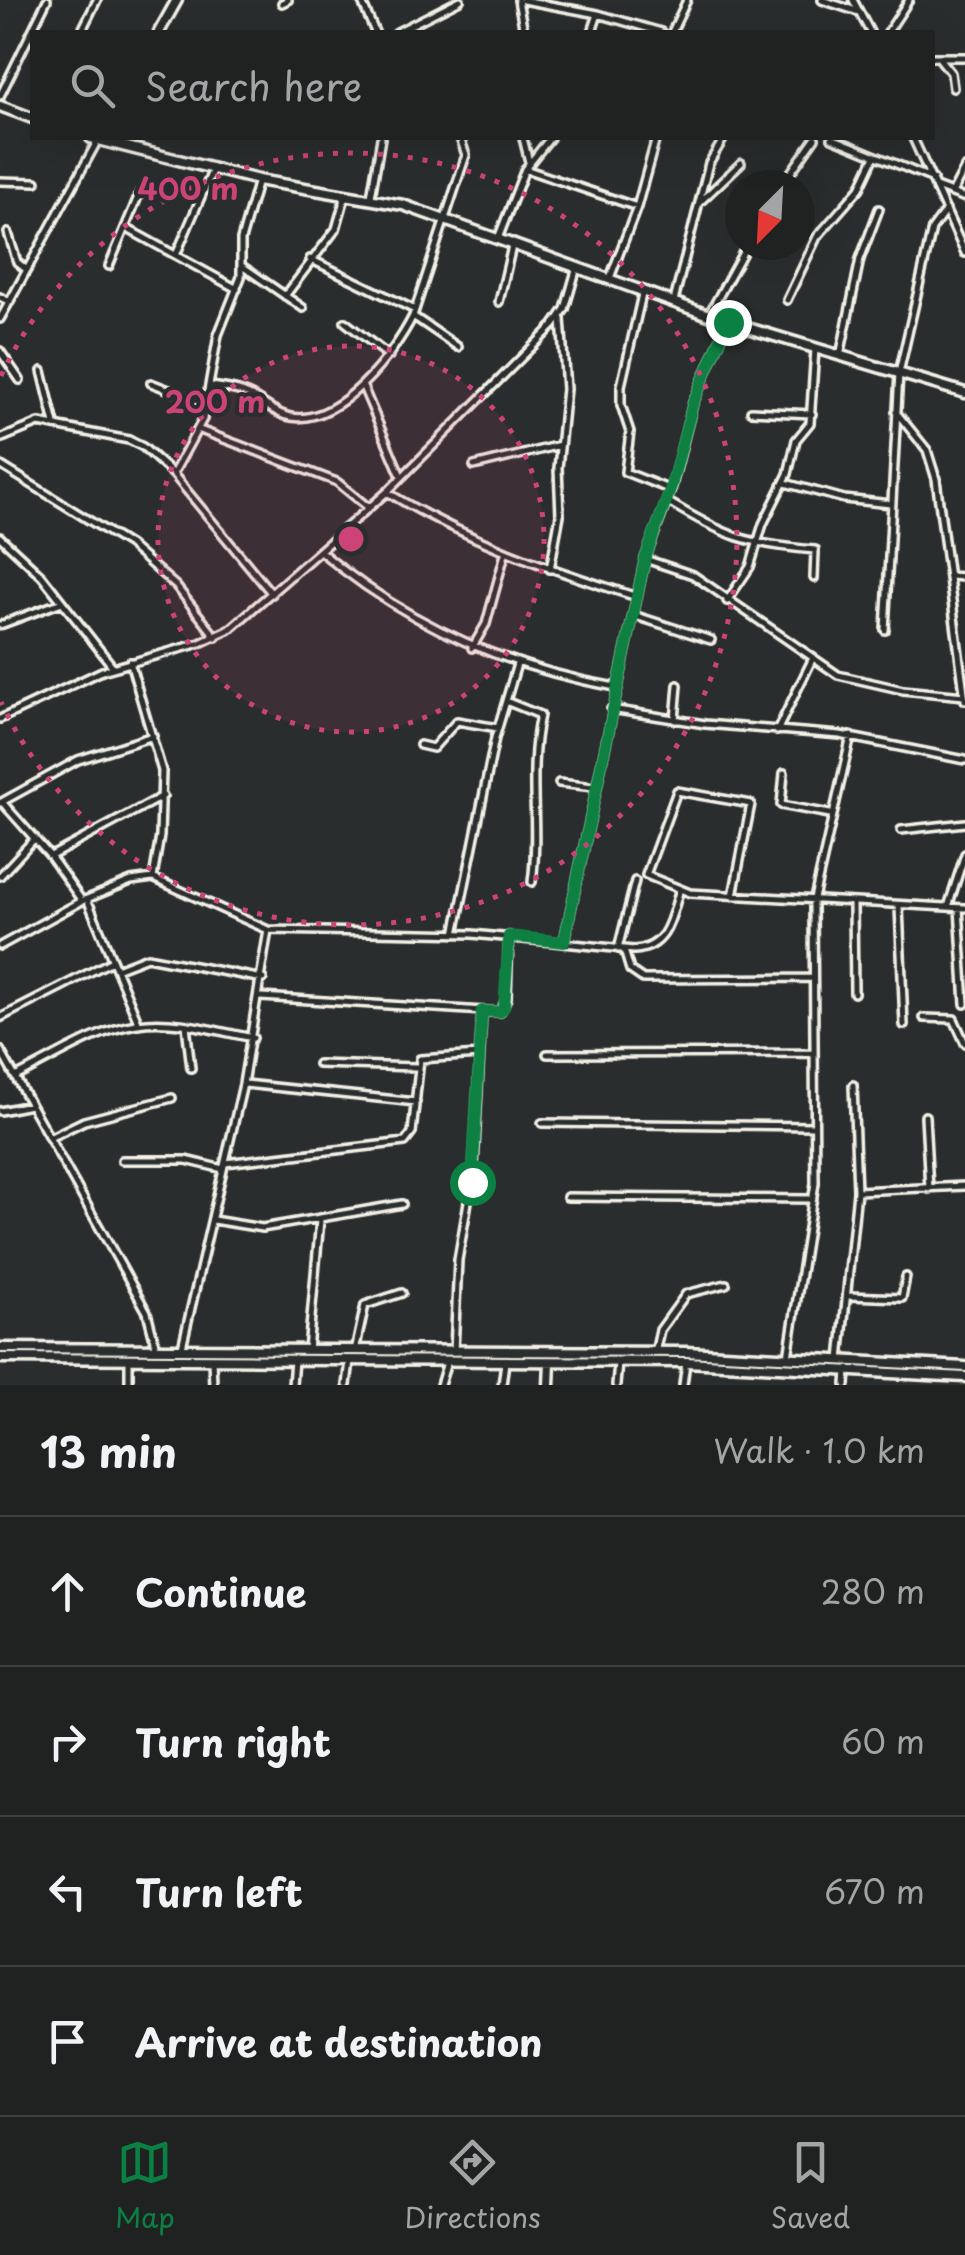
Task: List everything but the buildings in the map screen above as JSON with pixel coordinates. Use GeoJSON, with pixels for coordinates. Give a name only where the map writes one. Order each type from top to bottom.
{"type":"FeatureCollection","features":[{"type":"Feature","properties":{"kind":"main road"},"geometry":{"type":"LineString","coordinates":[[160,30],[177,0]]}},
{"type":"Feature","properties":{"kind":"main road"},"geometry":{"type":"LineString","coordinates":[[0,106],[30,117]]}},
{"type":"Feature","properties":{"kind":"main road"},"geometry":{"type":"LineString","coordinates":[[104,140],[258,180],[371,197],[446,218],[728,322],[965,393]]}},
{"type":"Feature","properties":{"kind":"main road"},"geometry":{"type":"LineString","coordinates":[[0,1348],[454,1352],[618,1363],[840,1360],[965,1367]]}},
{"type":"Feature","properties":{"kind":"main road"},"geometry":{"type":"LineString","coordinates":[[0,1358],[505,1362],[655,1353],[788,1361],[847,1371],[960,1380]]}},
{"type":"Feature","properties":{"kind":"main road"},"geometry":{"type":"LineString","coordinates":[[550,1358],[550,1385]]}},
{"type":"Feature","properties":{"kind":"street"},"geometry":{"type":"LineString","coordinates":[[33,30],[47,1],[38,0]]}},
{"type":"Feature","properties":{"kind":"street"},"geometry":{"type":"LineString","coordinates":[[82,30],[97,0]]}},
{"type":"Feature","properties":{"kind":"street"},"geometry":{"type":"LineString","coordinates":[[361,0],[374,30]]}},
{"type":"Feature","properties":{"kind":"street"},"geometry":{"type":"LineString","coordinates":[[401,30],[460,0]]}},
{"type":"Feature","properties":{"kind":"street"},"geometry":{"type":"LineString","coordinates":[[524,30],[521,0],[598,14],[654,30]]}},
{"type":"Feature","properties":{"kind":"street"},"geometry":{"type":"LineString","coordinates":[[673,30],[687,0]]}},
{"type":"Feature","properties":{"kind":"street"},"geometry":{"type":"LineString","coordinates":[[822,0],[849,2],[869,30]]}},
{"type":"Feature","properties":{"kind":"street"},"geometry":{"type":"LineString","coordinates":[[889,30],[909,0]]}},
{"type":"Feature","properties":{"kind":"street"},"geometry":{"type":"LineString","coordinates":[[593,30],[598,14]]}},
{"type":"Feature","properties":{"kind":"street"},"geometry":{"type":"LineString","coordinates":[[0,96],[30,35]]}},
{"type":"Feature","properties":{"kind":"street"},"geometry":{"type":"LineString","coordinates":[[936,58],[965,57]]}},
{"type":"Feature","properties":{"kind":"street"},"geometry":{"type":"LineString","coordinates":[[936,58],[951,73],[953,88]]}},
{"type":"Feature","properties":{"kind":"street"},"geometry":{"type":"LineString","coordinates":[[0,319],[95,140]]}},
{"type":"Feature","properties":{"kind":"street"},"geometry":{"type":"LineString","coordinates":[[371,197],[381,140]]}},
{"type":"Feature","properties":{"kind":"street"},"geometry":{"type":"LineString","coordinates":[[211,386],[241,391],[291,417],[313,414],[364,387],[389,356],[414,313],[466,156],[461,140]]}},
{"type":"Feature","properties":{"kind":"street"},"geometry":{"type":"LineString","coordinates":[[523,140],[527,166]]}},
{"type":"Feature","properties":{"kind":"street"},"geometry":{"type":"LineString","coordinates":[[499,236],[527,166],[548,140]]}},
{"type":"Feature","properties":{"kind":"street"},"geometry":{"type":"LineString","coordinates":[[610,278],[637,207],[655,140]]}},
{"type":"Feature","properties":{"kind":"street"},"geometry":{"type":"LineString","coordinates":[[674,300],[709,163],[723,140]]}},
{"type":"Feature","properties":{"kind":"street"},"geometry":{"type":"LineString","coordinates":[[792,170],[812,140]]}},
{"type":"Feature","properties":{"kind":"street"},"geometry":{"type":"LineString","coordinates":[[836,140],[965,198]]}},
{"type":"Feature","properties":{"kind":"street"},"geometry":{"type":"LineString","coordinates":[[914,140],[965,253]]}},
{"type":"Feature","properties":{"kind":"street"},"geometry":{"type":"LineString","coordinates":[[787,300],[817,237],[860,188],[874,158]]}},
{"type":"Feature","properties":{"kind":"street"},"geometry":{"type":"LineString","coordinates":[[699,203],[741,163]]}},
{"type":"Feature","properties":{"kind":"street"},"geometry":{"type":"LineString","coordinates":[[527,166],[637,207]]}},
{"type":"Feature","properties":{"kind":"street"},"geometry":{"type":"LineString","coordinates":[[952,193],[965,168]]}},
{"type":"Feature","properties":{"kind":"street"},"geometry":{"type":"LineString","coordinates":[[176,256],[213,169]]}},
{"type":"Feature","properties":{"kind":"street"},"geometry":{"type":"LineString","coordinates":[[173,474],[199,430],[211,386],[218,334],[238,289],[241,240],[258,180]]}},
{"type":"Feature","properties":{"kind":"street"},"geometry":{"type":"LineString","coordinates":[[0,181],[36,182]]}},
{"type":"Feature","properties":{"kind":"street"},"geometry":{"type":"LineString","coordinates":[[109,266],[140,192]]}},
{"type":"Feature","properties":{"kind":"street"},"geometry":{"type":"LineString","coordinates":[[285,296],[336,229],[346,194]]}},
{"type":"Feature","properties":{"kind":"street"},"geometry":{"type":"LineString","coordinates":[[840,356],[860,260],[879,209]]}},
{"type":"Feature","properties":{"kind":"street"},"geometry":{"type":"LineString","coordinates":[[886,630],[899,374],[932,229],[946,210]]}},
{"type":"Feature","properties":{"kind":"street"},"geometry":{"type":"LineString","coordinates":[[126,228],[238,289]]}},
{"type":"Feature","properties":{"kind":"street"},"geometry":{"type":"LineString","coordinates":[[8,233],[17,262],[28,270]]}},
{"type":"Feature","properties":{"kind":"street"},"geometry":{"type":"LineString","coordinates":[[499,302],[513,242]]}},
{"type":"Feature","properties":{"kind":"street"},"geometry":{"type":"LineString","coordinates":[[310,259],[414,313],[458,347]]}},
{"type":"Feature","properties":{"kind":"street"},"geometry":{"type":"LineString","coordinates":[[708,314],[739,260]]}},
{"type":"Feature","properties":{"kind":"street"},"geometry":{"type":"LineString","coordinates":[[242,266],[302,308]]}},
{"type":"Feature","properties":{"kind":"street"},"geometry":{"type":"LineString","coordinates":[[550,569],[560,515],[560,445],[566,390],[560,317],[577,267]]}},
{"type":"Feature","properties":{"kind":"street"},"geometry":{"type":"LineString","coordinates":[[644,290],[621,386],[621,405],[630,432],[625,472],[670,490]]}},
{"type":"Feature","properties":{"kind":"street"},"geometry":{"type":"LineString","coordinates":[[0,297],[10,302]]}},
{"type":"Feature","properties":{"kind":"street"},"geometry":{"type":"LineString","coordinates":[[0,719],[114,667],[216,637],[272,594],[387,492],[560,317]]}},
{"type":"Feature","properties":{"kind":"street"},"geometry":{"type":"LineString","coordinates":[[345,322],[389,356]]}},
{"type":"Feature","properties":{"kind":"street"},"geometry":{"type":"LineString","coordinates":[[564,942],[645,559],[667,501],[693,403],[728,322]]}},
{"type":"Feature","properties":{"kind":"street"},"geometry":{"type":"LineString","coordinates":[[727,601],[744,579],[767,514],[785,483],[796,440],[812,414],[815,349]]}},
{"type":"Feature","properties":{"kind":"street"},"geometry":{"type":"LineString","coordinates":[[0,351],[20,380]]}},
{"type":"Feature","properties":{"kind":"street"},"geometry":{"type":"LineString","coordinates":[[42,371],[55,424]]}},
{"type":"Feature","properties":{"kind":"street"},"geometry":{"type":"LineString","coordinates":[[151,382],[206,404]]}},
{"type":"Feature","properties":{"kind":"street"},"geometry":{"type":"LineString","coordinates":[[364,387],[401,477]]}},
{"type":"Feature","properties":{"kind":"street"},"geometry":{"type":"LineString","coordinates":[[751,411],[812,414]]}},
{"type":"Feature","properties":{"kind":"street"},"geometry":{"type":"LineString","coordinates":[[645,559],[693,575],[812,660],[860,683],[965,698],[932,462],[915,433],[896,412]]}},
{"type":"Feature","properties":{"kind":"street"},"geometry":{"type":"LineString","coordinates":[[0,439],[28,425],[55,424],[129,440],[173,474],[272,594]]}},
{"type":"Feature","properties":{"kind":"street"},"geometry":{"type":"LineString","coordinates":[[199,430],[337,482],[368,508]]}},
{"type":"Feature","properties":{"kind":"street"},"geometry":{"type":"LineString","coordinates":[[474,466],[560,445]]}},
{"type":"Feature","properties":{"kind":"street"},"geometry":{"type":"LineString","coordinates":[[0,465],[153,564],[216,637]]}},
{"type":"Feature","properties":{"kind":"street"},"geometry":{"type":"LineString","coordinates":[[785,483],[844,499],[891,504]]}},
{"type":"Feature","properties":{"kind":"street"},"geometry":{"type":"LineString","coordinates":[[387,492],[440,524],[505,554],[637,597]]}},
{"type":"Feature","properties":{"kind":"street"},"geometry":{"type":"LineString","coordinates":[[667,501],[723,535],[757,545],[816,550],[814,578]]}},
{"type":"Feature","properties":{"kind":"street"},"geometry":{"type":"LineString","coordinates":[[1,539],[42,576],[114,667]]}},
{"type":"Feature","properties":{"kind":"street"},"geometry":{"type":"LineString","coordinates":[[320,551],[368,592],[472,648],[517,664],[615,687]]}},
{"type":"Feature","properties":{"kind":"street"},"geometry":{"type":"LineString","coordinates":[[472,648],[486,624],[505,554]]}},
{"type":"Feature","properties":{"kind":"street"},"geometry":{"type":"LineString","coordinates":[[948,576],[965,577]]}},
{"type":"Feature","properties":{"kind":"street"},"geometry":{"type":"LineString","coordinates":[[0,624],[62,602]]}},
{"type":"Feature","properties":{"kind":"street"},"geometry":{"type":"LineString","coordinates":[[633,614],[711,640]]}},
{"type":"Feature","properties":{"kind":"street"},"geometry":{"type":"LineString","coordinates":[[956,631],[965,633]]}},
{"type":"Feature","properties":{"kind":"street"},"geometry":{"type":"LineString","coordinates":[[777,731],[812,660]]}},
{"type":"Feature","properties":{"kind":"street"},"geometry":{"type":"LineString","coordinates":[[130,662],[142,718],[153,736],[163,796],[153,878]]}},
{"type":"Feature","properties":{"kind":"street"},"geometry":{"type":"LineString","coordinates":[[455,934],[498,728],[517,664]]}},
{"type":"Feature","properties":{"kind":"street"},"geometry":{"type":"LineString","coordinates":[[675,720],[678,685]]}},
{"type":"Feature","properties":{"kind":"street"},"geometry":{"type":"LineString","coordinates":[[508,702],[540,714],[531,795],[532,828],[538,840],[532,882]]}},
{"type":"Feature","properties":{"kind":"street"},"geometry":{"type":"LineString","coordinates":[[611,710],[675,720],[850,736],[965,760]]}},
{"type":"Feature","properties":{"kind":"street"},"geometry":{"type":"LineString","coordinates":[[420,744],[433,748],[457,722],[498,728]]}},
{"type":"Feature","properties":{"kind":"street"},"geometry":{"type":"LineString","coordinates":[[139,1024],[85,900],[0,802],[78,760],[153,736]]}},
{"type":"Feature","properties":{"kind":"street"},"geometry":{"type":"LineString","coordinates":[[788,1361],[813,1199],[813,903],[850,736]]}},
{"type":"Feature","properties":{"kind":"street"},"geometry":{"type":"LineString","coordinates":[[784,773],[781,805],[830,814]]}},
{"type":"Feature","properties":{"kind":"street"},"geometry":{"type":"LineString","coordinates":[[559,783],[594,788]]}},
{"type":"Feature","properties":{"kind":"street"},"geometry":{"type":"LineString","coordinates":[[733,896],[751,804],[680,790],[646,874],[679,892],[813,903],[962,908],[965,1004]]}},
{"type":"Feature","properties":{"kind":"street"},"geometry":{"type":"LineString","coordinates":[[50,856],[163,796]]}},
{"type":"Feature","properties":{"kind":"street"},"geometry":{"type":"LineString","coordinates":[[901,830],[965,823]]}},
{"type":"Feature","properties":{"kind":"street"},"geometry":{"type":"LineString","coordinates":[[0,876],[35,838]]}},
{"type":"Feature","properties":{"kind":"street"},"geometry":{"type":"LineString","coordinates":[[948,908],[965,854]]}},
{"type":"Feature","properties":{"kind":"street"},"geometry":{"type":"LineString","coordinates":[[0,946],[85,900],[131,881],[153,878],[268,930],[509,936],[621,949],[647,949],[658,942],[666,932],[679,892]]}},
{"type":"Feature","properties":{"kind":"street"},"geometry":{"type":"LineString","coordinates":[[635,881],[621,949],[630,970],[642,979],[812,978]]}},
{"type":"Feature","properties":{"kind":"street"},"geometry":{"type":"LineString","coordinates":[[853,904],[854,992]]}},
{"type":"Feature","properties":{"kind":"street"},"geometry":{"type":"LineString","coordinates":[[899,906],[904,1026]]}},
{"type":"Feature","properties":{"kind":"street"},"geometry":{"type":"LineString","coordinates":[[182,1348],[244,1084],[268,930]]}},
{"type":"Feature","properties":{"kind":"street"},"geometry":{"type":"LineString","coordinates":[[260,997],[500,1012],[504,1007],[509,936]]}},
{"type":"Feature","properties":{"kind":"street"},"geometry":{"type":"LineString","coordinates":[[116,969],[147,957],[263,979]]}},
{"type":"Feature","properties":{"kind":"street"},"geometry":{"type":"LineString","coordinates":[[0,1018],[112,960]]}},
{"type":"Feature","properties":{"kind":"street"},"geometry":{"type":"LineString","coordinates":[[454,1352],[458,1260],[474,1167],[482,1011]]}},
{"type":"Feature","properties":{"kind":"street"},"geometry":{"type":"LineString","coordinates":[[924,1018],[954,1018],[965,1043]]}},
{"type":"Feature","properties":{"kind":"street"},"geometry":{"type":"LineString","coordinates":[[15,1077],[103,1034],[139,1024],[186,1025],[253,1038]]}},
{"type":"Feature","properties":{"kind":"street"},"geometry":{"type":"LineString","coordinates":[[186,1025],[191,1068]]}},
{"type":"Feature","properties":{"kind":"street"},"geometry":{"type":"LineString","coordinates":[[0,1050],[147,1312],[157,1358]]}},
{"type":"Feature","properties":{"kind":"street"},"geometry":{"type":"LineString","coordinates":[[547,1054],[813,1053]]}},
{"type":"Feature","properties":{"kind":"street"},"geometry":{"type":"LineString","coordinates":[[318,1064],[416,1066],[426,1057],[479,1055]]}},
{"type":"Feature","properties":{"kind":"street"},"geometry":{"type":"LineString","coordinates":[[122,1160],[186,1160],[224,1166],[405,1142],[412,1133],[416,1066]]}},
{"type":"Feature","properties":{"kind":"street"},"geometry":{"type":"LineString","coordinates":[[244,1084],[416,1102]]}},
{"type":"Feature","properties":{"kind":"street"},"geometry":{"type":"LineString","coordinates":[[840,1360],[856,1191],[853,1085]]}},
{"type":"Feature","properties":{"kind":"street"},"geometry":{"type":"LineString","coordinates":[[49,1138],[84,1121],[172,1098]]}},
{"type":"Feature","properties":{"kind":"street"},"geometry":{"type":"LineString","coordinates":[[0,1111],[30,1106]]}},
{"type":"Feature","properties":{"kind":"street"},"geometry":{"type":"LineString","coordinates":[[925,1116],[930,1189]]}},
{"type":"Feature","properties":{"kind":"street"},"geometry":{"type":"LineString","coordinates":[[542,1122],[814,1126]]}},
{"type":"Feature","properties":{"kind":"street"},"geometry":{"type":"LineString","coordinates":[[856,1191],[965,1186]]}},
{"type":"Feature","properties":{"kind":"street"},"geometry":{"type":"LineString","coordinates":[[566,1197],[813,1199]]}},
{"type":"Feature","properties":{"kind":"street"},"geometry":{"type":"LineString","coordinates":[[212,1220],[250,1228],[320,1220],[402,1204]]}},
{"type":"Feature","properties":{"kind":"street"},"geometry":{"type":"LineString","coordinates":[[308,1350],[320,1220]]}},
{"type":"Feature","properties":{"kind":"street"},"geometry":{"type":"LineString","coordinates":[[849,1296],[902,1298],[906,1277]]}},
{"type":"Feature","properties":{"kind":"street"},"geometry":{"type":"LineString","coordinates":[[655,1353],[660,1330],[686,1294],[726,1284]]}},
{"type":"Feature","properties":{"kind":"street"},"geometry":{"type":"LineString","coordinates":[[355,1351],[365,1305],[402,1294]]}},
{"type":"Feature","properties":{"kind":"street"},"geometry":{"type":"LineString","coordinates":[[129,1358],[129,1385]]}},
{"type":"Feature","properties":{"kind":"street"},"geometry":{"type":"LineString","coordinates":[[212,1358],[213,1385]]}},
{"type":"Feature","properties":{"kind":"street"},"geometry":{"type":"LineString","coordinates":[[292,1385],[294,1360]]}},
{"type":"Feature","properties":{"kind":"street"},"geometry":{"type":"LineString","coordinates":[[347,1385],[350,1361]]}},
{"type":"Feature","properties":{"kind":"street"},"geometry":{"type":"LineString","coordinates":[[440,1385],[447,1362]]}},
{"type":"Feature","properties":{"kind":"street"},"geometry":{"type":"LineString","coordinates":[[502,1385],[505,1362]]}},
{"type":"Feature","properties":{"kind":"street"},"geometry":{"type":"LineString","coordinates":[[683,1385],[686,1362]]}},
{"type":"Feature","properties":{"kind":"street"},"geometry":{"type":"LineString","coordinates":[[616,1385],[618,1363]]}},
{"type":"Feature","properties":{"kind":"street"},"geometry":{"type":"LineString","coordinates":[[846,1385],[847,1371]]}},
{"type":"Feature","properties":{"kind":"route"},"geometry":{"type":"LineString","coordinates":[[472,1182],[482,1011],[500,1012],[504,1007],[509,936],[564,942],[588,810],[606,746],[615,687],[645,559],[667,501],[693,403],[728,322]]}}]}
